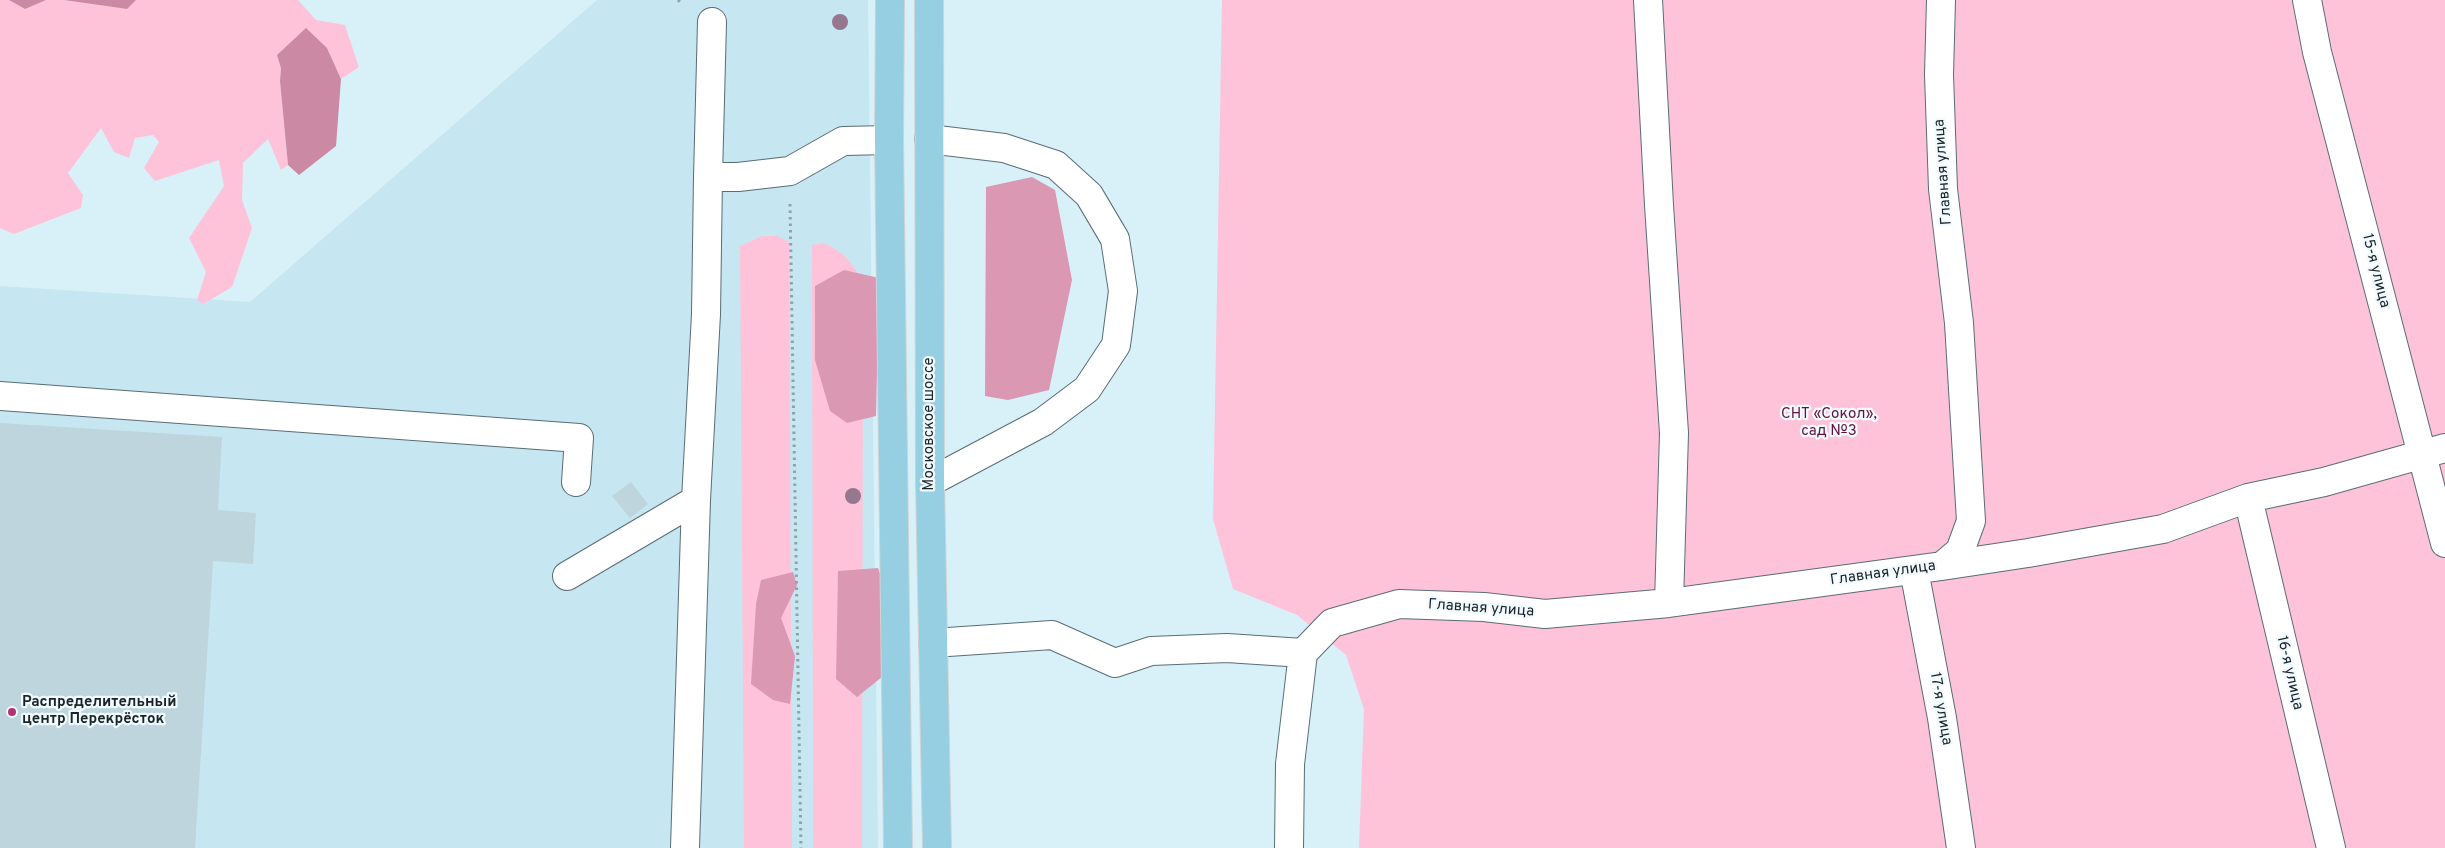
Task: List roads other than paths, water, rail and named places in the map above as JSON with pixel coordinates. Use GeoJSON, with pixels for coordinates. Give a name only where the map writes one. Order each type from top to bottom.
{"type":"FeatureCollection","features":[{"type":"Feature","properties":{"kind":"main road"},"geometry":{"type":"LineString","coordinates":[[890,0],[889,140],[898,848]]}},
{"type":"Feature","properties":{"kind":"main road","name":"Московское шоссе"},"geometry":{"type":"LineString","coordinates":[[929,0],[930,482],[937,848]]}},
{"type":"Feature","properties":{"kind":"main road"},"geometry":{"type":"LineString","coordinates":[[889,140],[929,139]]}},
{"type":"Feature","properties":{"kind":"street"},"geometry":{"type":"LineString","coordinates":[[1648,0],[1674,433],[1669,603]]}},
{"type":"Feature","properties":{"kind":"street","name":"Главная улица"},"geometry":{"type":"LineString","coordinates":[[1303,653],[1332,623],[1399,604],[1484,607],[1545,614],[1669,603],[1942,566],[1960,551],[1971,521],[1959,323],[1943,189],[1939,74],[1941,0]]}},
{"type":"Feature","properties":{"kind":"street","name":"15-я улица"},"geometry":{"type":"LineString","coordinates":[[2308,0],[2317,52],[2433,452],[2445,542]]}},
{"type":"Feature","properties":{"kind":"street"},"geometry":{"type":"LineString","coordinates":[[685,848],[696,500],[706,314],[712,22]]}},
{"type":"Feature","properties":{"kind":"street"},"geometry":{"type":"LineString","coordinates":[[929,139],[1004,148],[1056,166],[1089,195],[1115,239],[1124,291],[1116,345],[1087,389],[1043,422],[930,482]]}},
{"type":"Feature","properties":{"kind":"street"},"geometry":{"type":"LineString","coordinates":[[708,177],[738,177],[790,171],[842,141],[889,140]]}},
{"type":"Feature","properties":{"kind":"street"},"geometry":{"type":"LineString","coordinates":[[0,396],[579,438],[576,482]]}},
{"type":"Feature","properties":{"kind":"street"},"geometry":{"type":"LineString","coordinates":[[1942,566],[2163,529],[2248,498],[2324,482],[2433,452]]}},
{"type":"Feature","properties":{"kind":"street","name":"16-я улица"},"geometry":{"type":"LineString","coordinates":[[2248,498],[2331,848]]}},
{"type":"Feature","properties":{"kind":"street"},"geometry":{"type":"LineString","coordinates":[[567,576],[696,500]]}},
{"type":"Feature","properties":{"kind":"street","name":"17-я улица"},"geometry":{"type":"LineString","coordinates":[[1914,570],[1942,718],[1961,848]]}},
{"type":"Feature","properties":{"kind":"street"},"geometry":{"type":"LineString","coordinates":[[933,644],[1052,635],[1115,663],[1151,651],[1228,648],[1303,653],[1290,764],[1289,848]]}},
{"type":"Feature","properties":{"kind":"place","name":"Распределительный центр Перекрёсток"},"geometry":{"type":"Point","coordinates":[12,712]}},
{"type":"Feature","properties":{"kind":"park label","name":"СНТ «Сокол», сад №3"},"geometry":{"type":"Point","coordinates":[1829,424]}}]}
